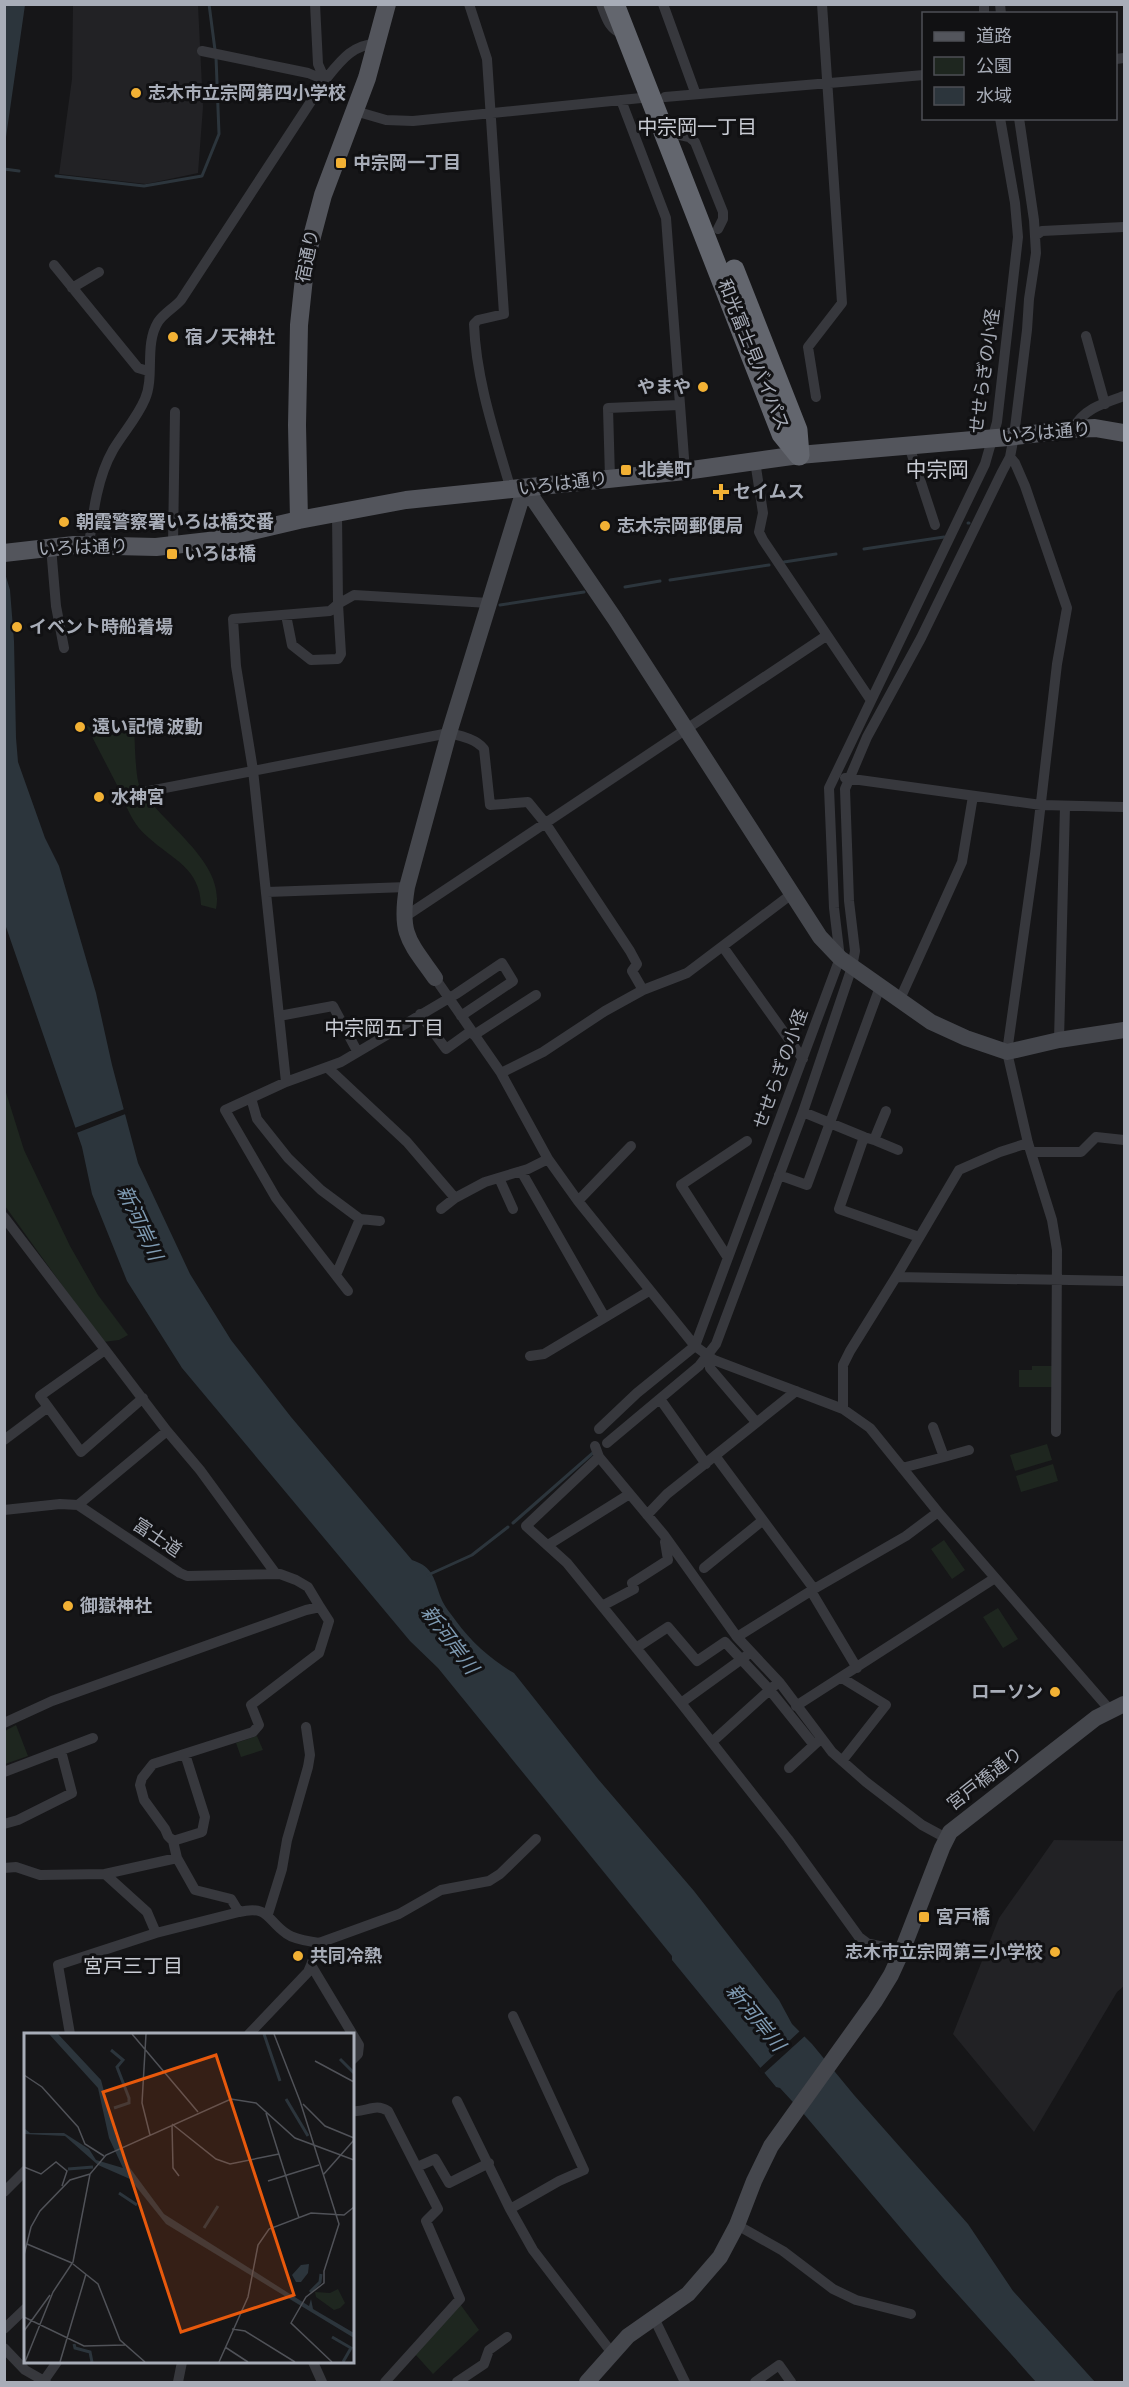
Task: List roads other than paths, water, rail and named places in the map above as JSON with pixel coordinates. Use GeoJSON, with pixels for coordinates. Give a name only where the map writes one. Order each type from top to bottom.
{"type":"FeatureCollection","features":[{"type":"Feature","properties":{"kind":"highway","name":"和光富士見バイパス"},"geometry":{"type":"LineString","coordinates":[[614,4],[626,35],[680,135],[797,430],[799,455]]}},
{"type":"Feature","properties":{"kind":"highway","name":"和光富士見バイパス"},"geometry":{"type":"LineString","coordinates":[[629,4],[658,97],[782,434],[799,455]]}},
{"type":"Feature","properties":{"kind":"main road","name":"宿通り"},"geometry":{"type":"LineString","coordinates":[[299,520],[297,425],[302,283],[317,213],[355,111],[377,44],[387,4]]}},
{"type":"Feature","properties":{"kind":"main road","name":"いろは通り"},"geometry":{"type":"LineString","coordinates":[[4,553],[89,544],[140,547],[209,541],[299,520],[406,500],[685,471],[799,455],[1073,429],[1095,428],[1125,433]]}},
{"type":"Feature","properties":{"kind":"street"},"geometry":{"type":"LineString","coordinates":[[315,4],[318,63],[325,80]]}},
{"type":"Feature","properties":{"kind":"street"},"geometry":{"type":"LineString","coordinates":[[469,4],[487,59],[504,314],[478,320],[474,324],[475,354],[494,432],[518,488],[686,730],[820,937],[846,963],[931,1022],[966,1038],[1007,1052],[1059,1040],[1125,1030]]}},
{"type":"Feature","properties":{"kind":"street"},"geometry":{"type":"LineString","coordinates":[[601,4],[615,32],[626,35]]}},
{"type":"Feature","properties":{"kind":"street"},"geometry":{"type":"LineString","coordinates":[[663,4],[695,93]]}},
{"type":"Feature","properties":{"kind":"street"},"geometry":{"type":"LineString","coordinates":[[816,397],[808,347],[842,303],[822,4]]}},
{"type":"Feature","properties":{"kind":"street"},"geometry":{"type":"LineString","coordinates":[[89,544],[94,508],[103,473],[112,452],[145,400],[149,384],[148,371],[153,332],[159,320],[181,300],[325,80],[356,49],[364,45],[377,44]]}},
{"type":"Feature","properties":{"kind":"street"},"geometry":{"type":"LineString","coordinates":[[202,51],[308,73],[325,80]]}},
{"type":"Feature","properties":{"kind":"street"},"geometry":{"type":"LineString","coordinates":[[355,111],[386,120],[413,121],[695,93],[922,75]]}},
{"type":"Feature","properties":{"kind":"street"},"geometry":{"type":"LineString","coordinates":[[621,100],[666,218],[685,471]]}},
{"type":"Feature","properties":{"kind":"street","name":"せせらぎの小径"},"geometry":{"type":"LineString","coordinates":[[695,1346],[802,1059],[846,963],[834,908],[829,791],[843,777],[921,638],[1010,457],[1003,437],[1018,237],[1015,203],[1000,120]]}},
{"type":"Feature","properties":{"kind":"street","name":"せせらぎの小径"},"geometry":{"type":"LineString","coordinates":[[843,777],[870,699],[985,464],[1003,437],[1027,330],[1036,253],[1019,120]]}},
{"type":"Feature","properties":{"kind":"street"},"geometry":{"type":"LineString","coordinates":[[1035,236],[1042,231],[1125,227]]}},
{"type":"Feature","properties":{"kind":"street"},"geometry":{"type":"LineString","coordinates":[[54,265],[138,368],[148,371]]}},
{"type":"Feature","properties":{"kind":"street"},"geometry":{"type":"LineString","coordinates":[[72,288],[99,272]]}},
{"type":"Feature","properties":{"kind":"street"},"geometry":{"type":"LineString","coordinates":[[1086,336],[1105,404]]}},
{"type":"Feature","properties":{"kind":"street"},"geometry":{"type":"LineString","coordinates":[[1073,429],[1079,417],[1090,409],[1125,396]]}},
{"type":"Feature","properties":{"kind":"street"},"geometry":{"type":"LineString","coordinates":[[610,478],[608,408],[679,405]]}},
{"type":"Feature","properties":{"kind":"street"},"geometry":{"type":"LineString","coordinates":[[173,545],[175,412]]}},
{"type":"Feature","properties":{"kind":"street"},"geometry":{"type":"LineString","coordinates":[[909,446],[935,525]]}},
{"type":"Feature","properties":{"kind":"street"},"geometry":{"type":"LineString","coordinates":[[1010,457],[1025,486],[1067,608],[1007,1052],[1030,1147],[1052,1220],[1057,1250],[1056,1432]]}},
{"type":"Feature","properties":{"kind":"street"},"geometry":{"type":"LineString","coordinates":[[755,461],[763,513],[759,531],[826,636],[870,699]]}},
{"type":"Feature","properties":{"kind":"street"},"geometry":{"type":"LineString","coordinates":[[518,488],[489,603],[449,733],[407,887],[403,918],[407,938],[501,1073],[548,1159],[578,1201],[695,1346],[709,1356],[843,1409],[870,1428],[994,1578],[1117,1707]]}},
{"type":"Feature","properties":{"kind":"street"},"geometry":{"type":"LineString","coordinates":[[286,615],[292,645],[310,660],[338,659],[341,654],[337,514]]}},
{"type":"Feature","properties":{"kind":"street"},"geometry":{"type":"LineString","coordinates":[[45,548],[64,648]]}},
{"type":"Feature","properties":{"kind":"street"},"geometry":{"type":"LineString","coordinates":[[286,1082],[267,892],[253,770],[236,666],[233,619],[330,611],[354,595],[489,603]]}},
{"type":"Feature","properties":{"kind":"street"},"geometry":{"type":"LineString","coordinates":[[403,918],[826,636]]}},
{"type":"Feature","properties":{"kind":"street"},"geometry":{"type":"LineString","coordinates":[[144,792],[449,733],[480,744],[484,749],[490,805],[528,802],[546,824],[630,951],[637,964],[632,971],[643,990]]}},
{"type":"Feature","properties":{"kind":"street"},"geometry":{"type":"LineString","coordinates":[[607,1443],[709,1356],[716,1344],[803,1112],[846,963],[855,951],[849,901],[843,777],[1041,805],[1125,807]]}},
{"type":"Feature","properties":{"kind":"street"},"geometry":{"type":"LineString","coordinates":[[900,999],[962,862],[973,796]]}},
{"type":"Feature","properties":{"kind":"street"},"geometry":{"type":"LineString","coordinates":[[1059,1040],[1065,806]]}},
{"type":"Feature","properties":{"kind":"street"},"geometry":{"type":"LineString","coordinates":[[267,892],[407,887]]}},
{"type":"Feature","properties":{"kind":"street"},"geometry":{"type":"LineString","coordinates":[[501,1073],[543,1052],[605,1011],[643,990],[687,973],[793,893]]}},
{"type":"Feature","properties":{"kind":"street"},"geometry":{"type":"LineString","coordinates":[[723,947],[802,1059]]}},
{"type":"Feature","properties":{"kind":"street"},"geometry":{"type":"LineString","coordinates":[[348,1291],[276,1198],[225,1110],[286,1082],[328,1068],[502,963],[513,981],[461,1016]]}},
{"type":"Feature","properties":{"kind":"street"},"geometry":{"type":"LineString","coordinates":[[779,1175],[807,1185],[880,987]]}},
{"type":"Feature","properties":{"kind":"street"},"geometry":{"type":"LineString","coordinates":[[420,1014],[446,1049],[536,995]]}},
{"type":"Feature","properties":{"kind":"street"},"geometry":{"type":"LineString","coordinates":[[279,1016],[333,1006],[357,1051]]}},
{"type":"Feature","properties":{"kind":"street"},"geometry":{"type":"LineString","coordinates":[[328,1068],[407,1142],[455,1198]]}},
{"type":"Feature","properties":{"kind":"street"},"geometry":{"type":"LineString","coordinates":[[251,1098],[257,1119],[288,1158],[321,1190],[360,1219],[380,1221]]}},
{"type":"Feature","properties":{"kind":"street"},"geometry":{"type":"LineString","coordinates":[[886,1110],[869,1138],[839,1209],[919,1237]]}},
{"type":"Feature","properties":{"kind":"street"},"geometry":{"type":"LineString","coordinates":[[803,1112],[898,1150]]}},
{"type":"Feature","properties":{"kind":"street"},"geometry":{"type":"LineString","coordinates":[[843,1409],[843,1365],[861,1331],[896,1277],[959,1170],[1000,1152],[1030,1147],[1082,1152],[1096,1137],[1124,1140]]}},
{"type":"Feature","properties":{"kind":"street"},"geometry":{"type":"LineString","coordinates":[[729,1258],[681,1185],[747,1141]]}},
{"type":"Feature","properties":{"kind":"street"},"geometry":{"type":"LineString","coordinates":[[578,1201],[631,1146]]}},
{"type":"Feature","properties":{"kind":"street"},"geometry":{"type":"LineString","coordinates":[[441,1209],[455,1198],[485,1182],[521,1171],[548,1159]]}},
{"type":"Feature","properties":{"kind":"street"},"geometry":{"type":"LineString","coordinates":[[521,1171],[604,1316]]}},
{"type":"Feature","properties":{"kind":"street"},"geometry":{"type":"LineString","coordinates":[[499,1178],[513,1209]]}},
{"type":"Feature","properties":{"kind":"street"},"geometry":{"type":"LineString","coordinates":[[4,1217],[167,1431],[200,1470],[276,1574]]}},
{"type":"Feature","properties":{"kind":"street"},"geometry":{"type":"LineString","coordinates":[[336,1275],[360,1219]]}},
{"type":"Feature","properties":{"kind":"street"},"geometry":{"type":"LineString","coordinates":[[896,1277],[1125,1281]]}},
{"type":"Feature","properties":{"kind":"street"},"geometry":{"type":"LineString","coordinates":[[530,1356],[544,1354],[649,1291]]}},
{"type":"Feature","properties":{"kind":"street"},"geometry":{"type":"LineString","coordinates":[[598,1429],[637,1393],[695,1346]]}},
{"type":"Feature","properties":{"kind":"street"},"geometry":{"type":"LineString","coordinates":[[105,1350],[40,1396],[81,1452],[143,1398]]}},
{"type":"Feature","properties":{"kind":"street"},"geometry":{"type":"LineString","coordinates":[[709,1356],[710,1368],[756,1422]]}},
{"type":"Feature","properties":{"kind":"street"},"geometry":{"type":"LineString","coordinates":[[647,1515],[668,1494],[796,1391]]}},
{"type":"Feature","properties":{"kind":"street"},"geometry":{"type":"LineString","coordinates":[[660,1399],[762,1521],[812,1590],[857,1668]]}},
{"type":"Feature","properties":{"kind":"street"},"geometry":{"type":"LineString","coordinates":[[4,1440],[48,1407]]}},
{"type":"Feature","properties":{"kind":"street"},"geometry":{"type":"LineString","coordinates":[[933,1427],[944,1456]]}},
{"type":"Feature","properties":{"kind":"street"},"geometry":{"type":"LineString","coordinates":[[4,1510],[78,1504],[167,1431]]}},
{"type":"Feature","properties":{"kind":"street"},"geometry":{"type":"LineString","coordinates":[[595,1446],[599,1457],[664,1536],[737,1637],[780,1683],[817,1742]]}},
{"type":"Feature","properties":{"kind":"street"},"geometry":{"type":"LineString","coordinates":[[902,1468],[969,1450]]}},
{"type":"Feature","properties":{"kind":"street"},"geometry":{"type":"LineString","coordinates":[[599,1457],[526,1526],[567,1563],[681,1703],[794,1846],[859,1938],[867,1943],[902,1951]]}},
{"type":"Feature","properties":{"kind":"street"},"geometry":{"type":"LineString","coordinates":[[548,1545],[628,1494]]}},
{"type":"Feature","properties":{"kind":"street","name":"富士道"},"geometry":{"type":"LineString","coordinates":[[78,1504],[187,1576],[276,1574],[296,1580],[308,1587],[320,1607]]}},
{"type":"Feature","properties":{"kind":"street"},"geometry":{"type":"LineString","coordinates":[[737,1637],[812,1590],[906,1536],[938,1512]]}},
{"type":"Feature","properties":{"kind":"street"},"geometry":{"type":"LineString","coordinates":[[704,1568],[762,1521]]}},
{"type":"Feature","properties":{"kind":"street"},"geometry":{"type":"LineString","coordinates":[[602,1606],[634,1589],[632,1583],[668,1560],[664,1536]]}},
{"type":"Feature","properties":{"kind":"street"},"geometry":{"type":"LineString","coordinates":[[796,1706],[994,1578]]}},
{"type":"Feature","properties":{"kind":"street"},"geometry":{"type":"LineString","coordinates":[[4,1723],[52,1701],[306,1610],[320,1607],[329,1621],[319,1653],[251,1705],[259,1725],[253,1732],[153,1764],[142,1778],[144,1800],[173,1841],[177,1858],[195,1890],[231,1899],[239,1911]]}},
{"type":"Feature","properties":{"kind":"street"},"geometry":{"type":"LineString","coordinates":[[636,1648],[668,1627],[697,1661],[725,1642],[817,1742],[922,1825],[946,1838]]}},
{"type":"Feature","properties":{"kind":"street"},"geometry":{"type":"LineString","coordinates":[[681,1703],[751,1652]]}},
{"type":"Feature","properties":{"kind":"street"},"geometry":{"type":"LineString","coordinates":[[842,1678],[886,1705],[842,1761]]}},
{"type":"Feature","properties":{"kind":"street"},"geometry":{"type":"LineString","coordinates":[[712,1743],[769,1689],[780,1683]]}},
{"type":"Feature","properties":{"kind":"street","name":"宮戸橋通り"},"geometry":{"type":"LineString","coordinates":[[587,2382],[628,2336],[688,2294],[720,2257],[737,2225],[765,2157],[883,1987],[902,1951],[946,1838],[973,1812],[1066,1740],[1117,1707]]}},
{"type":"Feature","properties":{"kind":"street"},"geometry":{"type":"LineString","coordinates":[[268,1914],[308,1767],[310,1755],[306,1727]]}},
{"type":"Feature","properties":{"kind":"street"},"geometry":{"type":"LineString","coordinates":[[4,1772],[93,1738]]}},
{"type":"Feature","properties":{"kind":"street"},"geometry":{"type":"LineString","coordinates":[[789,1768],[817,1742]]}},
{"type":"Feature","properties":{"kind":"street"},"geometry":{"type":"LineString","coordinates":[[4,1824],[18,1820],[72,1793],[61,1751]]}},
{"type":"Feature","properties":{"kind":"street"},"geometry":{"type":"LineString","coordinates":[[173,1841],[202,1832],[206,1817],[185,1754]]}},
{"type":"Feature","properties":{"kind":"street"},"geometry":{"type":"LineString","coordinates":[[70,2033],[58,1965],[156,1933],[251,1909],[268,1914],[288,1935],[320,1943],[399,1914],[441,1890],[489,1881],[500,1874],[536,1839]]}},
{"type":"Feature","properties":{"kind":"street"},"geometry":{"type":"LineString","coordinates":[[4,1868],[16,1867],[40,1875],[105,1874],[177,1858]]}},
{"type":"Feature","properties":{"kind":"street"},"geometry":{"type":"LineString","coordinates":[[105,1874],[147,1912],[156,1933]]}},
{"type":"Feature","properties":{"kind":"street"},"geometry":{"type":"LineString","coordinates":[[250,2033],[308,1972],[320,1943]]}},
{"type":"Feature","properties":{"kind":"street"},"geometry":{"type":"LineString","coordinates":[[311,1965],[353,2033]]}},
{"type":"Feature","properties":{"kind":"street"},"geometry":{"type":"LineString","coordinates":[[510,2209],[559,2181],[584,2170],[513,2016]]}},
{"type":"Feature","properties":{"kind":"street"},"geometry":{"type":"LineString","coordinates":[[354,2035],[359,2045],[358,2054],[354,2059]]}},
{"type":"Feature","properties":{"kind":"street"},"geometry":{"type":"LineString","coordinates":[[457,2101],[510,2209],[533,2250],[612,2353]]}},
{"type":"Feature","properties":{"kind":"street"},"geometry":{"type":"LineString","coordinates":[[354,2111],[357,2112],[375,2106],[388,2111],[438,2209],[426,2221],[460,2299],[385,2382]]}},
{"type":"Feature","properties":{"kind":"street"},"geometry":{"type":"LineString","coordinates":[[417,2167],[435,2159],[449,2183],[489,2163]]}},
{"type":"Feature","properties":{"kind":"street"},"geometry":{"type":"LineString","coordinates":[[4,2192],[24,2172]]}},
{"type":"Feature","properties":{"kind":"street"},"geometry":{"type":"LineString","coordinates":[[737,2225],[783,2251],[833,2289],[856,2300],[910,2314]]}},
{"type":"Feature","properties":{"kind":"street"},"geometry":{"type":"LineString","coordinates":[[4,2329],[24,2310]]}},
{"type":"Feature","properties":{"kind":"street"},"geometry":{"type":"LineString","coordinates":[[654,2318],[685,2382]]}},
{"type":"Feature","properties":{"kind":"street"},"geometry":{"type":"LineString","coordinates":[[458,2382],[484,2364],[489,2349],[507,2337]]}},
{"type":"Feature","properties":{"kind":"street"},"geometry":{"type":"LineString","coordinates":[[4,2348],[25,2370],[44,2382],[56,2363]]}},
{"type":"Feature","properties":{"kind":"street"},"geometry":{"type":"LineString","coordinates":[[178,2382],[182,2363]]}},
{"type":"Feature","properties":{"kind":"street"},"geometry":{"type":"LineString","coordinates":[[314,2363],[322,2382]]}},
{"type":"Feature","properties":{"kind":"street"},"geometry":{"type":"LineString","coordinates":[[754,2382],[779,2365],[791,2382]]}},
{"type":"Feature","properties":{"kind":"water"},"geometry":{"type":"Polygon","coordinates":[[[4,5],[25,5],[5,144],[4,5]]]}},
{"type":"Feature","properties":{"kind":"water","name":"新河岸川"},"geometry":{"type":"Polygon","coordinates":[[[4,570],[10,590],[14,641],[18,762],[45,838],[59,866],[96,993],[138,1163],[190,1274],[231,1340],[291,1417],[412,1560],[429,1570],[444,1604],[462,1629],[498,1663],[514,1673],[598,1779],[694,1891],[779,2000],[792,2024],[812,2044],[968,2224],[1013,2291],[1095,2382],[1036,2382],[943,2278],[803,2113],[780,2088],[776,2087],[438,1668],[410,1641],[182,1368],[127,1281],[92,1194],[82,1147],[5,924],[4,570]]]}},
{"type":"Feature","properties":{"kind":"waterway"},"geometry":{"type":"LineString","coordinates":[[209,4],[215,50]]}},
{"type":"Feature","properties":{"kind":"waterway"},"geometry":{"type":"LineString","coordinates":[[56,176],[144,186],[202,176],[219,134],[216,57]]}},
{"type":"Feature","properties":{"kind":"waterway"},"geometry":{"type":"LineString","coordinates":[[4,169],[19,171]]}},
{"type":"Feature","properties":{"kind":"waterway"},"geometry":{"type":"LineString","coordinates":[[864,549],[944,537]]}},
{"type":"Feature","properties":{"kind":"waterway"},"geometry":{"type":"LineString","coordinates":[[784,562],[836,554]]}},
{"type":"Feature","properties":{"kind":"waterway"},"geometry":{"type":"LineString","coordinates":[[670,580],[769,565]]}},
{"type":"Feature","properties":{"kind":"waterway"},"geometry":{"type":"LineString","coordinates":[[625,587],[660,581]]}},
{"type":"Feature","properties":{"kind":"waterway"},"geometry":{"type":"LineString","coordinates":[[500,605],[584,592]]}},
{"type":"Feature","properties":{"kind":"waterway"},"geometry":{"type":"LineString","coordinates":[[513,1523],[594,1452]]}},
{"type":"Feature","properties":{"kind":"waterway"},"geometry":{"type":"LineString","coordinates":[[428,1575],[472,1555],[508,1527]]}},
{"type":"Feature","properties":{"kind":"place","name":"志木市立宗岡第四小学校"},"geometry":{"type":"Point","coordinates":[136,93]}},
{"type":"Feature","properties":{"kind":"place","name":"中宗岡一丁目"},"geometry":{"type":"Point","coordinates":[341,163]}},
{"type":"Feature","properties":{"kind":"place","name":"宿ノ天神社"},"geometry":{"type":"Point","coordinates":[173,337]}},
{"type":"Feature","properties":{"kind":"place","name":"やまや"},"geometry":{"type":"Point","coordinates":[703,387]}},
{"type":"Feature","properties":{"kind":"place","name":"北美町"},"geometry":{"type":"Point","coordinates":[626,470]}},
{"type":"Feature","properties":{"kind":"place","name":"セイムス"},"geometry":{"type":"Point","coordinates":[721,492]}},
{"type":"Feature","properties":{"kind":"place","name":"朝霞警察署いろは橋交番"},"geometry":{"type":"Point","coordinates":[64,522]}},
{"type":"Feature","properties":{"kind":"place","name":"志木宗岡郵便局"},"geometry":{"type":"Point","coordinates":[605,526]}},
{"type":"Feature","properties":{"kind":"place","name":"いろは橋"},"geometry":{"type":"Point","coordinates":[172,554]}},
{"type":"Feature","properties":{"kind":"place","name":"イベント時船着場"},"geometry":{"type":"Point","coordinates":[17,627]}},
{"type":"Feature","properties":{"kind":"place","name":"遠い記憶 波動"},"geometry":{"type":"Point","coordinates":[80,727]}},
{"type":"Feature","properties":{"kind":"place","name":"水神宮"},"geometry":{"type":"Point","coordinates":[99,797]}},
{"type":"Feature","properties":{"kind":"place","name":"御嶽神社"},"geometry":{"type":"Point","coordinates":[68,1606]}},
{"type":"Feature","properties":{"kind":"place","name":"ローソン"},"geometry":{"type":"Point","coordinates":[1055,1692]}},
{"type":"Feature","properties":{"kind":"place","name":"宮戸橋"},"geometry":{"type":"Point","coordinates":[924,1917]}},
{"type":"Feature","properties":{"kind":"place","name":"志木市立宗岡第三小学校"},"geometry":{"type":"Point","coordinates":[1055,1952]}},
{"type":"Feature","properties":{"kind":"place","name":"共同冷熱"},"geometry":{"type":"Point","coordinates":[298,1956]}},
{"type":"Feature","properties":{"kind":"district","name":"中宗岡一丁目"},"geometry":{"type":"Point","coordinates":[697,128]}},
{"type":"Feature","properties":{"kind":"district","name":"中宗岡"},"geometry":{"type":"Point","coordinates":[937,470]}},
{"type":"Feature","properties":{"kind":"district","name":"中宗岡五丁目"},"geometry":{"type":"Point","coordinates":[384,1029]}},
{"type":"Feature","properties":{"kind":"district","name":"宮戸三丁目"},"geometry":{"type":"Point","coordinates":[133,1967]}}]}
